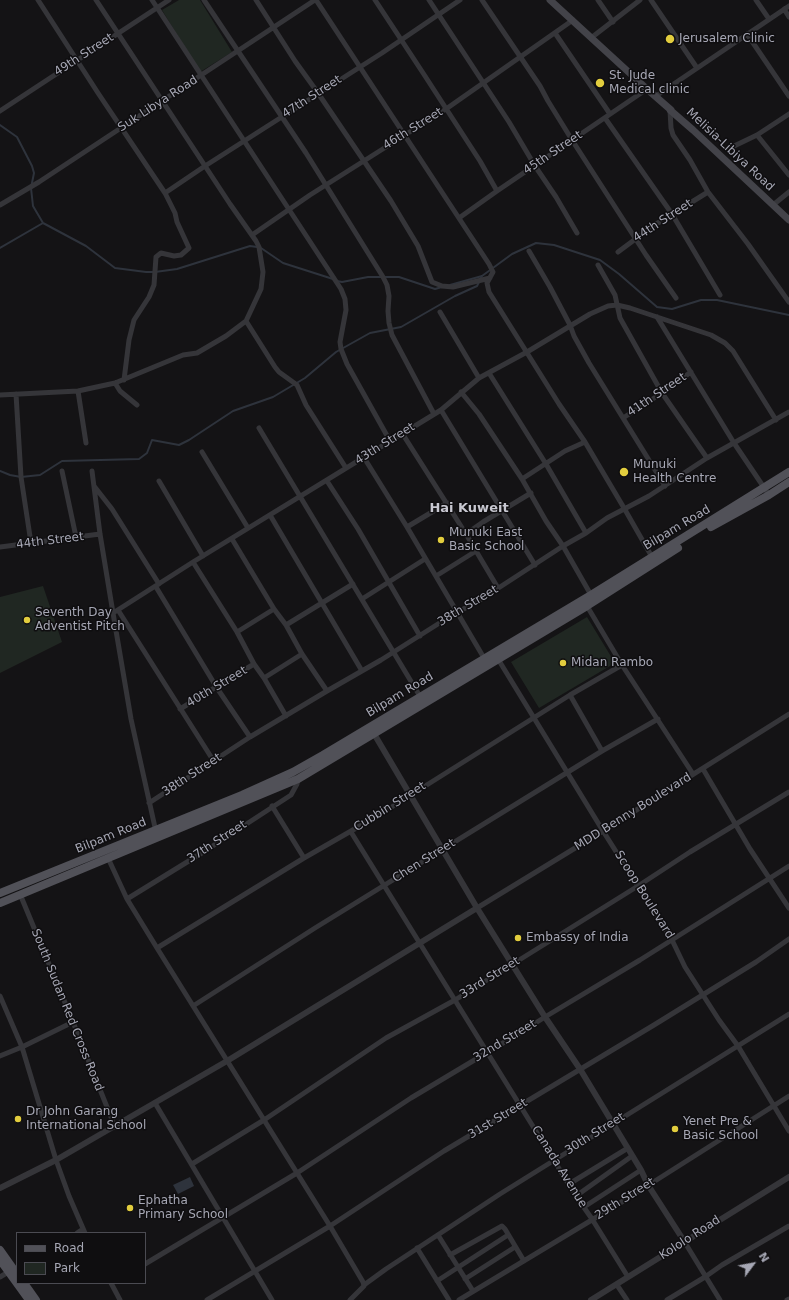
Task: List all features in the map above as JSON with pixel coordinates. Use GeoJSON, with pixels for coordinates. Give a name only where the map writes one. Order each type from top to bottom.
{"type":"FeatureCollection","features":[{"type":"Feature","properties":{"kind":"main road","name":"Melisia-Libiya Road"},"geometry":{"type":"LineString","coordinates":[[550,0],[693,130],[789,220]]}},
{"type":"Feature","properties":{"kind":"main road","name":"Bilpam Road"},"geometry":{"type":"LineString","coordinates":[[0,903],[108,858],[156,834],[293,772],[498,659],[587,606],[766,492],[789,472]]}},
{"type":"Feature","properties":{"kind":"main road","name":"Bilpam Road"},"geometry":{"type":"LineString","coordinates":[[0,893],[298,779],[374,732],[484,658],[766,492],[789,482]]}},
{"type":"Feature","properties":{"kind":"main road"},"geometry":{"type":"LineString","coordinates":[[0,1250],[14,1271]]}},
{"type":"Feature","properties":{"kind":"main road"},"geometry":{"type":"LineString","coordinates":[[0,1260],[14,1271]]}},
{"type":"Feature","properties":{"kind":"main road"},"geometry":{"type":"LineString","coordinates":[[20,1284],[28,1300]]}},
{"type":"Feature","properties":{"kind":"main road"},"geometry":{"type":"LineString","coordinates":[[25,1284],[36,1300]]}},
{"type":"Feature","properties":{"kind":"street"},"geometry":{"type":"LineString","coordinates":[[38,0],[165,193],[189,248],[181,255],[174,256],[161,253],[156,257],[154,285],[149,297],[134,320],[129,340],[124,380]]}},
{"type":"Feature","properties":{"kind":"street"},"geometry":{"type":"LineString","coordinates":[[0,395],[78,391],[115,383],[183,355],[196,353],[226,336],[246,321],[261,290],[263,272],[259,247],[96,0]]}},
{"type":"Feature","properties":{"kind":"street"},"geometry":{"type":"LineString","coordinates":[[152,0],[341,289],[345,299],[346,310],[340,342],[341,349],[347,364],[390,440]]}},
{"type":"Feature","properties":{"kind":"street","name":"49th Street"},"geometry":{"type":"LineString","coordinates":[[0,111],[168,0]]}},
{"type":"Feature","properties":{"kind":"street"},"geometry":{"type":"LineString","coordinates":[[204,0],[326,185],[385,281],[389,296],[388,323],[392,335],[434,414]]}},
{"type":"Feature","properties":{"kind":"street"},"geometry":{"type":"LineString","coordinates":[[256,0],[399,213],[418,246],[432,282],[442,286],[453,287],[490,278]]}},
{"type":"Feature","properties":{"kind":"street"},"geometry":{"type":"LineString","coordinates":[[316,0],[489,264],[493,272],[487,283],[489,292],[585,442],[652,558]]}},
{"type":"Feature","properties":{"kind":"street","name":"Suk Libya Road"},"geometry":{"type":"LineString","coordinates":[[0,205],[39,182],[316,0]]}},
{"type":"Feature","properties":{"kind":"street"},"geometry":{"type":"LineString","coordinates":[[375,0],[480,161],[497,190]]}},
{"type":"Feature","properties":{"kind":"street"},"geometry":{"type":"LineString","coordinates":[[429,0],[509,122],[577,233]]}},
{"type":"Feature","properties":{"kind":"street","name":"47th Street"},"geometry":{"type":"LineString","coordinates":[[165,193],[460,0]]}},
{"type":"Feature","properties":{"kind":"street"},"geometry":{"type":"LineString","coordinates":[[482,0],[540,86],[572,140],[676,298]]}},
{"type":"Feature","properties":{"kind":"street"},"geometry":{"type":"LineString","coordinates":[[598,0],[613,22]]}},
{"type":"Feature","properties":{"kind":"street"},"geometry":{"type":"LineString","coordinates":[[591,38],[640,0]]}},
{"type":"Feature","properties":{"kind":"street"},"geometry":{"type":"LineString","coordinates":[[651,0],[696,68]]}},
{"type":"Feature","properties":{"kind":"street"},"geometry":{"type":"LineString","coordinates":[[756,0],[769,19]]}},
{"type":"Feature","properties":{"kind":"street"},"geometry":{"type":"LineString","coordinates":[[656,96],[786,8],[789,17]]}},
{"type":"Feature","properties":{"kind":"street","name":"46th Street"},"geometry":{"type":"LineString","coordinates":[[252,235],[326,185],[446,109],[521,58],[573,20]]}},
{"type":"Feature","properties":{"kind":"street"},"geometry":{"type":"LineString","coordinates":[[555,33],[610,114]]}},
{"type":"Feature","properties":{"kind":"street"},"geometry":{"type":"LineString","coordinates":[[747,34],[789,96]]}},
{"type":"Feature","properties":{"kind":"street","name":"45th Street"},"geometry":{"type":"LineString","coordinates":[[459,218],[497,190],[535,166],[647,89]]}},
{"type":"Feature","properties":{"kind":"street"},"geometry":{"type":"LineString","coordinates":[[670,110],[673,135],[690,160],[708,192],[748,244],[789,302]]}},
{"type":"Feature","properties":{"kind":"street"},"geometry":{"type":"LineString","coordinates":[[730,148],[757,135],[789,114]]}},
{"type":"Feature","properties":{"kind":"street"},"geometry":{"type":"LineString","coordinates":[[605,118],[672,214],[720,295]]}},
{"type":"Feature","properties":{"kind":"street"},"geometry":{"type":"LineString","coordinates":[[757,135],[789,175]]}},
{"type":"Feature","properties":{"kind":"street","name":"44th Street"},"geometry":{"type":"LineString","coordinates":[[618,252],[672,214],[708,192]]}},
{"type":"Feature","properties":{"kind":"street"},"geometry":{"type":"LineString","coordinates":[[773,205],[789,192]]}},
{"type":"Feature","properties":{"kind":"street"},"geometry":{"type":"LineString","coordinates":[[529,252],[570,325],[583,354],[665,486]]}},
{"type":"Feature","properties":{"kind":"street"},"geometry":{"type":"LineString","coordinates":[[598,265],[615,295],[620,318],[662,393],[707,458]]}},
{"type":"Feature","properties":{"kind":"street"},"geometry":{"type":"LineString","coordinates":[[617,305],[711,335],[725,343],[733,351],[776,420]]}},
{"type":"Feature","properties":{"kind":"street","name":"43th Street"},"geometry":{"type":"LineString","coordinates":[[116,612],[193,562],[327,481],[363,456],[441,410],[479,378],[527,352],[590,314],[608,306],[617,305]]}},
{"type":"Feature","properties":{"kind":"street"},"geometry":{"type":"LineString","coordinates":[[440,312],[479,378]]}},
{"type":"Feature","properties":{"kind":"street"},"geometry":{"type":"LineString","coordinates":[[658,317],[734,443],[766,492]]}},
{"type":"Feature","properties":{"kind":"street"},"geometry":{"type":"LineString","coordinates":[[246,321],[275,367],[279,372],[295,384],[306,405],[346,468]]}},
{"type":"Feature","properties":{"kind":"street","name":"41th Street"},"geometry":{"type":"LineString","coordinates":[[623,418],[691,372]]}},
{"type":"Feature","properties":{"kind":"street"},"geometry":{"type":"LineString","coordinates":[[489,373],[546,464],[586,533]]}},
{"type":"Feature","properties":{"kind":"street"},"geometry":{"type":"LineString","coordinates":[[115,383],[120,392],[137,405]]}},
{"type":"Feature","properties":{"kind":"street"},"geometry":{"type":"LineString","coordinates":[[78,391],[86,443]]}},
{"type":"Feature","properties":{"kind":"street"},"geometry":{"type":"LineString","coordinates":[[461,392],[480,414],[522,479],[591,595]]}},
{"type":"Feature","properties":{"kind":"street"},"geometry":{"type":"LineString","coordinates":[[16,394],[22,477],[31,543]]}},
{"type":"Feature","properties":{"kind":"street"},"geometry":{"type":"LineString","coordinates":[[441,410],[535,565]]}},
{"type":"Feature","properties":{"kind":"street","name":"38th Street"},"geometry":{"type":"LineString","coordinates":[[149,803],[250,737],[394,652],[624,508],[649,496],[707,458],[789,412]]}},
{"type":"Feature","properties":{"kind":"street"},"geometry":{"type":"LineString","coordinates":[[259,428],[422,700]]}},
{"type":"Feature","properties":{"kind":"street"},"geometry":{"type":"LineString","coordinates":[[402,433],[447,503],[498,588]]}},
{"type":"Feature","properties":{"kind":"street"},"geometry":{"type":"LineString","coordinates":[[522,479],[585,442]]}},
{"type":"Feature","properties":{"kind":"street"},"geometry":{"type":"LineString","coordinates":[[202,452],[248,528]]}},
{"type":"Feature","properties":{"kind":"street"},"geometry":{"type":"LineString","coordinates":[[363,456],[458,612],[484,658]]}},
{"type":"Feature","properties":{"kind":"street"},"geometry":{"type":"LineString","coordinates":[[62,471],[76,537]]}},
{"type":"Feature","properties":{"kind":"street"},"geometry":{"type":"LineString","coordinates":[[92,471],[100,534],[116,612],[131,720],[156,834]]}},
{"type":"Feature","properties":{"kind":"street"},"geometry":{"type":"LineString","coordinates":[[327,481],[358,529],[420,636]]}},
{"type":"Feature","properties":{"kind":"street"},"geometry":{"type":"LineString","coordinates":[[159,482],[203,556]]}},
{"type":"Feature","properties":{"kind":"street"},"geometry":{"type":"LineString","coordinates":[[94,486],[112,509],[217,688],[250,737]]}},
{"type":"Feature","properties":{"kind":"street"},"geometry":{"type":"LineString","coordinates":[[466,534],[483,522],[531,494]]}},
{"type":"Feature","properties":{"kind":"street"},"geometry":{"type":"LineString","coordinates":[[407,527],[447,503]]}},
{"type":"Feature","properties":{"kind":"street"},"geometry":{"type":"LineString","coordinates":[[270,515],[362,671]]}},
{"type":"Feature","properties":{"kind":"street","name":"44th Street"},"geometry":{"type":"LineString","coordinates":[[0,547],[100,534]]}},
{"type":"Feature","properties":{"kind":"street"},"geometry":{"type":"LineString","coordinates":[[232,539],[326,691]]}},
{"type":"Feature","properties":{"kind":"street"},"geometry":{"type":"LineString","coordinates":[[436,576],[476,551]]}},
{"type":"Feature","properties":{"kind":"street"},"geometry":{"type":"LineString","coordinates":[[362,599],[425,559]]}},
{"type":"Feature","properties":{"kind":"street"},"geometry":{"type":"LineString","coordinates":[[193,562],[237,632],[254,664],[286,716]]}},
{"type":"Feature","properties":{"kind":"street"},"geometry":{"type":"LineString","coordinates":[[286,625],[352,584]]}},
{"type":"Feature","properties":{"kind":"street"},"geometry":{"type":"LineString","coordinates":[[587,606],[622,665],[693,774]]}},
{"type":"Feature","properties":{"kind":"street"},"geometry":{"type":"LineString","coordinates":[[237,632],[274,609]]}},
{"type":"Feature","properties":{"kind":"street"},"geometry":{"type":"LineString","coordinates":[[116,612],[213,760]]}},
{"type":"Feature","properties":{"kind":"street"},"geometry":{"type":"LineString","coordinates":[[264,678],[302,654]]}},
{"type":"Feature","properties":{"kind":"street","name":"Scoop Boulevard"},"geometry":{"type":"LineString","coordinates":[[498,659],[603,831],[672,940],[685,967],[704,994],[719,1020],[738,1046],[789,1131]]}},
{"type":"Feature","properties":{"kind":"street","name":"40th Street"},"geometry":{"type":"LineString","coordinates":[[180,709],[217,688],[254,664]]}},
{"type":"Feature","properties":{"kind":"street","name":"Cubbin Street"},"geometry":{"type":"LineString","coordinates":[[157,948],[304,858],[351,832],[534,717],[622,665]]}},
{"type":"Feature","properties":{"kind":"street"},"geometry":{"type":"LineString","coordinates":[[570,695],[602,751]]}},
{"type":"Feature","properties":{"kind":"street","name":"MDD Benny Boulevard"},"geometry":{"type":"LineString","coordinates":[[477,908],[789,714]]}},
{"type":"Feature","properties":{"kind":"street","name":"Chen Street"},"geometry":{"type":"LineString","coordinates":[[193,1006],[315,928],[567,772],[658,719]]}},
{"type":"Feature","properties":{"kind":"street"},"geometry":{"type":"LineString","coordinates":[[374,732],[441,850],[545,1017],[580,1069],[641,1170],[648,1185],[720,1300]]}},
{"type":"Feature","properties":{"kind":"street"},"geometry":{"type":"LineString","coordinates":[[703,768],[736,825],[789,908]]}},
{"type":"Feature","properties":{"kind":"street","name":"37th Street"},"geometry":{"type":"LineString","coordinates":[[128,898],[205,851],[291,795],[298,779]]}},
{"type":"Feature","properties":{"kind":"street","name":"33rd Street"},"geometry":{"type":"LineString","coordinates":[[192,1164],[264,1120],[386,1038],[455,1000],[690,852],[789,792]]}},
{"type":"Feature","properties":{"kind":"street"},"geometry":{"type":"LineString","coordinates":[[272,806],[304,858]]}},
{"type":"Feature","properties":{"kind":"street","name":"Canada Avenue"},"geometry":{"type":"LineString","coordinates":[[351,832],[576,1196],[584,1206],[628,1277]]}},
{"type":"Feature","properties":{"kind":"street"},"geometry":{"type":"LineString","coordinates":[[108,858],[128,898],[157,948],[330,1226],[364,1285]]}},
{"type":"Feature","properties":{"kind":"street","name":"32nd Street"},"geometry":{"type":"LineString","coordinates":[[146,1263],[297,1173],[411,1098],[672,940],[789,866]]}},
{"type":"Feature","properties":{"kind":"street","name":"South Sudan Red Cross Road"},"geometry":{"type":"LineString","coordinates":[[20,894],[115,1127]]}},
{"type":"Feature","properties":{"kind":"street"},"geometry":{"type":"LineString","coordinates":[[0,1188],[56,1160],[228,1061],[477,908]]}},
{"type":"Feature","properties":{"kind":"street","name":"31st Street"},"geometry":{"type":"LineString","coordinates":[[207,1300],[330,1226],[444,1151],[521,1106],[756,962],[789,940]]}},
{"type":"Feature","properties":{"kind":"street"},"geometry":{"type":"LineString","coordinates":[[0,996],[22,1047],[56,1160],[84,1231]]}},
{"type":"Feature","properties":{"kind":"street","name":"30th Street"},"geometry":{"type":"LineString","coordinates":[[350,1300],[364,1285],[417,1248],[554,1159],[680,1083],[789,1014]]}},
{"type":"Feature","properties":{"kind":"street"},"geometry":{"type":"LineString","coordinates":[[0,1056],[73,1022]]}},
{"type":"Feature","properties":{"kind":"street","name":"29th Street"},"geometry":{"type":"LineString","coordinates":[[459,1300],[648,1185],[789,1096]]}},
{"type":"Feature","properties":{"kind":"street"},"geometry":{"type":"LineString","coordinates":[[155,1103],[272,1300]]}},
{"type":"Feature","properties":{"kind":"street"},"geometry":{"type":"LineString","coordinates":[[569,1184],[628,1148]]}},
{"type":"Feature","properties":{"kind":"street"},"geometry":{"type":"LineString","coordinates":[[576,1196],[632,1156]]}},
{"type":"Feature","properties":{"kind":"street"},"geometry":{"type":"LineString","coordinates":[[584,1206],[641,1170]]}},
{"type":"Feature","properties":{"kind":"street","name":"Kololo Road"},"geometry":{"type":"LineString","coordinates":[[591,1300],[789,1177]]}},
{"type":"Feature","properties":{"kind":"street"},"geometry":{"type":"LineString","coordinates":[[667,1300],[722,1265],[789,1226]]}},
{"type":"Feature","properties":{"kind":"street"},"geometry":{"type":"LineString","coordinates":[[450,1255],[499,1227],[503,1227],[524,1260]]}},
{"type":"Feature","properties":{"kind":"street"},"geometry":{"type":"LineString","coordinates":[[438,1235],[473,1291]]}},
{"type":"Feature","properties":{"kind":"street"},"geometry":{"type":"LineString","coordinates":[[437,1281],[508,1235]]}},
{"type":"Feature","properties":{"kind":"street"},"geometry":{"type":"LineString","coordinates":[[465,1279],[515,1247]]}},
{"type":"Feature","properties":{"kind":"street"},"geometry":{"type":"LineString","coordinates":[[417,1248],[449,1300]]}},
{"type":"Feature","properties":{"kind":"street"},"geometry":{"type":"LineString","coordinates":[[0,1277],[14,1271]]}},
{"type":"Feature","properties":{"kind":"street"},"geometry":{"type":"LineString","coordinates":[[112,1284],[120,1300]]}},
{"type":"Feature","properties":{"kind":"street"},"geometry":{"type":"LineString","coordinates":[[617,1285],[626,1300]]}},
{"type":"Feature","properties":{"kind":"green space"},"geometry":{"type":"Polygon","coordinates":[[[179,0],[200,0],[232,52],[200,72],[162,10],[179,0]]]}},
{"type":"Feature","properties":{"kind":"green space","name":"Seventh Day Adventist Pitch"},"geometry":{"type":"Polygon","coordinates":[[[43,586],[62,642],[0,673],[0,597],[43,586]]]}},
{"type":"Feature","properties":{"kind":"green space","name":"Midan Rambo"},"geometry":{"type":"Polygon","coordinates":[[[587,617],[615,663],[539,708],[511,662],[587,617]]]}},
{"type":"Feature","properties":{"kind":"shaded area"},"geometry":{"type":"Polygon","coordinates":[[[190,1177],[194,1186],[178,1194],[173,1185],[190,1177]]]}},
{"type":"Feature","properties":{"kind":"waterway"},"geometry":{"type":"LineString","coordinates":[[0,125],[17,137],[32,166],[34,173],[31,188],[33,206],[43,223],[86,246],[115,268],[146,272],[177,269],[250,246],[257,247]]}},
{"type":"Feature","properties":{"kind":"waterway"},"geometry":{"type":"LineString","coordinates":[[0,248],[43,223]]}},
{"type":"Feature","properties":{"kind":"waterway"},"geometry":{"type":"LineString","coordinates":[[450,285],[482,276],[512,254],[536,243],[554,245],[600,260],[619,274],[657,307],[672,309],[701,300],[717,300],[789,315]]}},
{"type":"Feature","properties":{"kind":"waterway"},"geometry":{"type":"LineString","coordinates":[[261,248],[283,263],[333,279]]}},
{"type":"Feature","properties":{"kind":"waterway"},"geometry":{"type":"LineString","coordinates":[[0,471],[21,477],[40,475],[62,461],[139,459],[147,453],[152,440],[179,445],[233,411],[273,397],[305,378],[336,352],[370,333],[401,327],[455,296],[477,286],[482,276]]}},
{"type":"Feature","properties":{"kind":"waterway"},"geometry":{"type":"LineString","coordinates":[[337,281],[342,282],[368,277],[399,277],[435,289],[442,287]]}},
{"type":"Feature","properties":{"kind":"place","name":"Jerusalem Clinic"},"geometry":{"type":"Point","coordinates":[670,39]}},
{"type":"Feature","properties":{"kind":"place","name":"St. Jude Medical clinic"},"geometry":{"type":"Point","coordinates":[600,83]}},
{"type":"Feature","properties":{"kind":"place","name":"Munuki Health Centre"},"geometry":{"type":"Point","coordinates":[624,472]}},
{"type":"Feature","properties":{"kind":"place","name":"Munuki East Basic School"},"geometry":{"type":"Point","coordinates":[441,540]}},
{"type":"Feature","properties":{"kind":"place","name":"Seventh Day Adventist Pitch"},"geometry":{"type":"Point","coordinates":[27,620]}},
{"type":"Feature","properties":{"kind":"place","name":"Midan Rambo"},"geometry":{"type":"Point","coordinates":[563,663]}},
{"type":"Feature","properties":{"kind":"place","name":"Embassy of India"},"geometry":{"type":"Point","coordinates":[518,938]}},
{"type":"Feature","properties":{"kind":"place","name":"Dr John Garang International School"},"geometry":{"type":"Point","coordinates":[18,1119]}},
{"type":"Feature","properties":{"kind":"place","name":"Yenet Pre & Basic School"},"geometry":{"type":"Point","coordinates":[675,1129]}},
{"type":"Feature","properties":{"kind":"place","name":"Ephatha Primary School"},"geometry":{"type":"Point","coordinates":[130,1208]}},
{"type":"Feature","properties":{"kind":"district","name":"Hai Kuweit"},"geometry":{"type":"Point","coordinates":[469,509]}}]}
